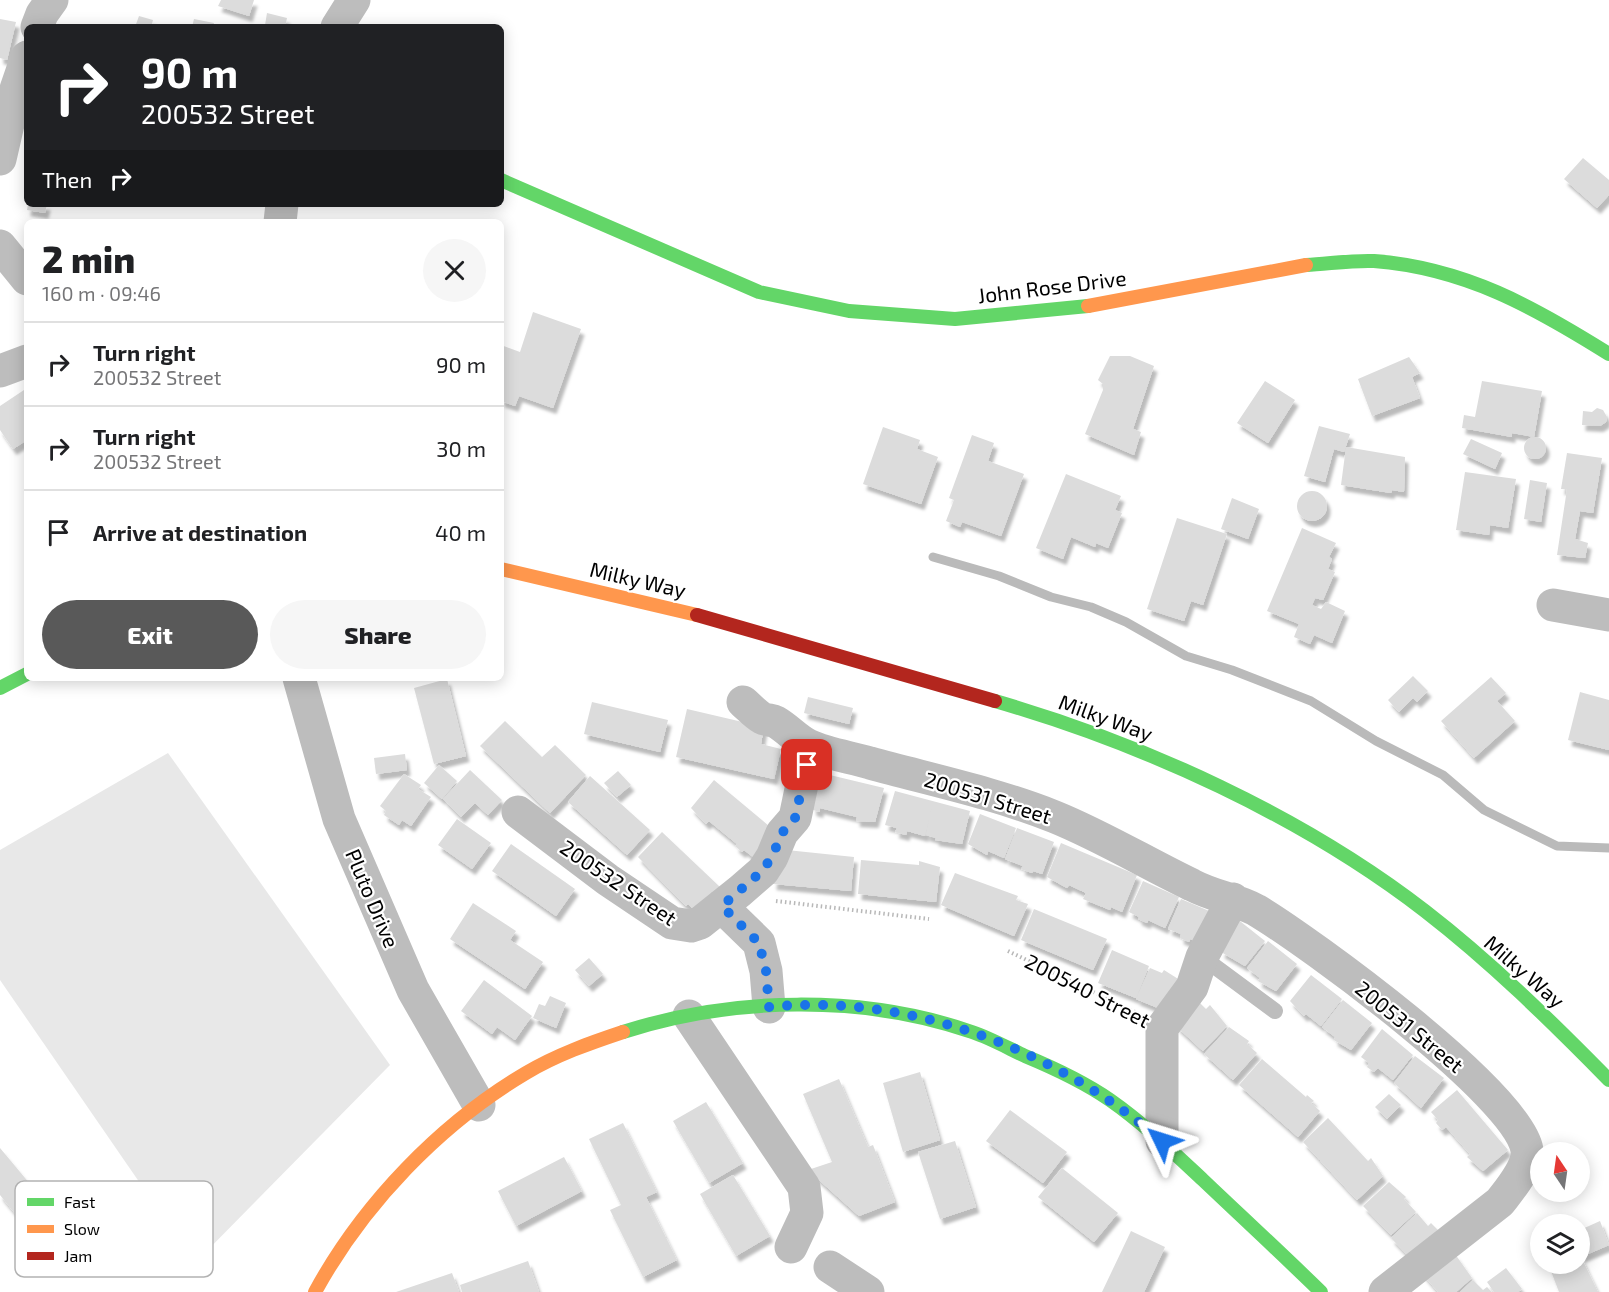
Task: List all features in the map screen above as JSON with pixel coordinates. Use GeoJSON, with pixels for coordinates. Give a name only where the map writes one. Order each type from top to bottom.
{"type":"FeatureCollection","features":[{"type":"Feature","properties":{"kind":"street"},"geometry":{"type":"LineString","coordinates":[[38,24],[52,0]]}},
{"type":"Feature","properties":{"kind":"street"},"geometry":{"type":"LineString","coordinates":[[339,24],[354,0]]}},
{"type":"Feature","properties":{"kind":"street"},"geometry":{"type":"LineString","coordinates":[[0,159],[16,89],[24,66]]}},
{"type":"Feature","properties":{"kind":"street","name":"John Rose Drive"},"geometry":{"type":"LineString","coordinates":[[504,181],[759,292],[849,311],[955,319],[1073,309],[1306,265],[1373,261],[1450,273],[1541,312],[1609,354]]}},
{"type":"Feature","properties":{"kind":"street"},"geometry":{"type":"LineString","coordinates":[[0,246],[24,275]]}},
{"type":"Feature","properties":{"kind":"street"},"geometry":{"type":"LineString","coordinates":[[0,371],[24,362]]}},
{"type":"Feature","properties":{"kind":"street","name":"Milky Way"},"geometry":{"type":"LineString","coordinates":[[504,570],[700,615],[1022,710],[1138,749],[1262,808],[1339,853],[1425,911],[1548,1018],[1609,1080]]}},
{"type":"Feature","properties":{"kind":"street"},"geometry":{"type":"LineString","coordinates":[[1553,605],[1609,615]]}},
{"type":"Feature","properties":{"kind":"street"},"geometry":{"type":"LineString","coordinates":[[0,688],[24,676]]}},
{"type":"Feature","properties":{"kind":"street","name":"Pluto Drive"},"geometry":{"type":"LineString","coordinates":[[299,681],[339,819],[412,990],[478,1105]]}},
{"type":"Feature","properties":{"kind":"street","name":"200531 Street"},"geometry":{"type":"LineString","coordinates":[[743,702],[763,718],[775,722],[810,746],[983,793],[1052,815],[1100,837],[1194,887],[1215,896],[1233,899],[1282,928],[1450,1055],[1496,1101],[1519,1132],[1527,1150],[1526,1159],[1512,1187],[1500,1202],[1385,1292]]}},
{"type":"Feature","properties":{"kind":"street","name":"200532 Street"},"geometry":{"type":"LineString","coordinates":[[518,812],[608,880],[672,923],[691,926],[700,923],[731,898],[762,871],[772,857],[782,833],[795,818],[810,746]]}},
{"type":"Feature","properties":{"kind":"street"},"geometry":{"type":"LineString","coordinates":[[731,898],[759,943],[766,971],[769,1007]]}},
{"type":"Feature","properties":{"kind":"street"},"geometry":{"type":"LineString","coordinates":[[1162,1028],[1192,987],[1202,957],[1233,899]]}},
{"type":"Feature","properties":{"kind":"street"},"geometry":{"type":"LineString","coordinates":[[315,1292],[330,1264],[386,1190],[478,1105],[543,1064],[619,1033],[702,1012],[769,1007],[848,1006],[915,1016],[968,1030],[1058,1070],[1096,1091],[1132,1115],[1162,1141],[1321,1292]]}},
{"type":"Feature","properties":{"kind":"street"},"geometry":{"type":"LineString","coordinates":[[689,1016],[804,1187],[807,1213],[791,1246]]}},
{"type":"Feature","properties":{"kind":"street","name":"200540 Street"},"geometry":{"type":"LineString","coordinates":[[1162,1028],[1162,1141]]}},
{"type":"Feature","properties":{"kind":"street"},"geometry":{"type":"LineString","coordinates":[[830,1267],[868,1292]]}},
{"type":"Feature","properties":{"kind":"lane"},"geometry":{"type":"LineString","coordinates":[[1202,957],[1275,1011]]}},
{"type":"Feature","properties":{"kind":"path"},"geometry":{"type":"LineString","coordinates":[[731,898],[929,919]]}},
{"type":"Feature","properties":{"kind":"path","name":"200540 Street"},"geometry":{"type":"LineString","coordinates":[[1008,951],[1130,1009],[1162,1028]]}},
{"type":"Feature","properties":{"kind":"shaded area"},"geometry":{"type":"Polygon","coordinates":[[[168,753],[390,1065],[213,1245],[213,1181],[138,1181],[0,980],[0,850],[168,753]]]}},
{"type":"Feature","properties":{"kind":"building"},"geometry":{"type":"Polygon","coordinates":[[[221,0],[254,0],[249,16],[218,6],[221,0]]]}},
{"type":"Feature","properties":{"kind":"building"},"geometry":{"type":"Polygon","coordinates":[[[267,13],[287,18],[286,24],[265,24],[267,13]]]}},
{"type":"Feature","properties":{"kind":"building"},"geometry":{"type":"Polygon","coordinates":[[[139,16],[153,20],[152,24],[136,24],[139,16]]]}},
{"type":"Feature","properties":{"kind":"building"},"geometry":{"type":"Polygon","coordinates":[[[0,19],[16,22],[7,60],[0,58],[0,19]]]}},
{"type":"Feature","properties":{"kind":"building"},"geometry":{"type":"Polygon","coordinates":[[[194,19],[214,23],[214,24],[193,24],[194,19]]]}},
{"type":"Feature","properties":{"kind":"building"},"geometry":{"type":"Polygon","coordinates":[[[1583,158],[1609,180],[1609,195],[1597,208],[1564,179],[1583,158]]]}},
{"type":"Feature","properties":{"kind":"building"},"geometry":{"type":"Polygon","coordinates":[[[28,207],[46,207],[45,213],[27,210],[28,207]]]}},
{"type":"Feature","properties":{"kind":"building"},"geometry":{"type":"Polygon","coordinates":[[[533,312],[581,329],[553,408],[519,396],[515,406],[504,402],[504,346],[520,352],[533,312]]]}},
{"type":"Feature","properties":{"kind":"building"},"geometry":{"type":"Polygon","coordinates":[[[1110,356],[1130,356],[1154,366],[1133,429],[1141,432],[1134,455],[1085,434],[1103,390],[1103,384],[1098,380],[1110,356]]]}},
{"type":"Feature","properties":{"kind":"building"},"geometry":{"type":"Polygon","coordinates":[[[1409,357],[1420,373],[1412,377],[1420,398],[1372,416],[1358,379],[1409,357]]]}},
{"type":"Feature","properties":{"kind":"building"},"geometry":{"type":"Polygon","coordinates":[[[1265,381],[1295,400],[1268,443],[1237,423],[1265,381]]]}},
{"type":"Feature","properties":{"kind":"building"},"geometry":{"type":"Polygon","coordinates":[[[1482,381],[1542,391],[1534,437],[1512,433],[1512,437],[1462,428],[1464,415],[1475,417],[1482,381]]]}},
{"type":"Feature","properties":{"kind":"building"},"geometry":{"type":"Polygon","coordinates":[[[24,390],[24,442],[13,449],[0,430],[0,406],[24,390]]]}},
{"type":"Feature","properties":{"kind":"building"},"geometry":{"type":"Polygon","coordinates":[[[1597,408],[1603,410],[1607,417],[1606,422],[1600,426],[1582,425],[1583,411],[1592,412],[1597,408]]]}},
{"type":"Feature","properties":{"kind":"building"},"geometry":{"type":"Polygon","coordinates":[[[1319,426],[1350,434],[1344,452],[1334,449],[1325,482],[1304,476],[1319,426]]]}},
{"type":"Feature","properties":{"kind":"building"},"geometry":{"type":"Polygon","coordinates":[[[883,427],[920,440],[917,449],[938,457],[921,504],[863,484],[883,427]]]}},
{"type":"Feature","properties":{"kind":"building"},"geometry":{"type":"Polygon","coordinates":[[[972,435],[994,443],[988,461],[1024,474],[1001,536],[962,522],[960,527],[946,521],[954,500],[949,498],[972,435]]]}},
{"type":"Feature","properties":{"kind":"building"},"geometry":{"type":"Polygon","coordinates":[[[1535,437],[1543,440],[1546,448],[1543,456],[1535,459],[1527,456],[1524,448],[1527,440],[1535,437]]]}},
{"type":"Feature","properties":{"kind":"building"},"geometry":{"type":"Polygon","coordinates":[[[1471,439],[1502,453],[1495,469],[1463,454],[1471,439]]]}},
{"type":"Feature","properties":{"kind":"building"},"geometry":{"type":"Polygon","coordinates":[[[1346,447],[1405,457],[1404,492],[1392,490],[1391,493],[1341,485],[1346,447]]]}},
{"type":"Feature","properties":{"kind":"building"},"geometry":{"type":"Polygon","coordinates":[[[1567,453],[1602,458],[1593,513],[1580,511],[1575,539],[1588,543],[1585,558],[1557,555],[1567,489],[1561,489],[1567,453]]]}},
{"type":"Feature","properties":{"kind":"building"},"geometry":{"type":"Polygon","coordinates":[[[1465,472],[1516,479],[1508,528],[1490,525],[1489,535],[1456,530],[1465,472]]]}},
{"type":"Feature","properties":{"kind":"building"},"geometry":{"type":"Polygon","coordinates":[[[1066,474],[1121,496],[1115,510],[1122,513],[1108,548],[1096,543],[1095,547],[1071,537],[1063,559],[1036,548],[1066,474]]]}},
{"type":"Feature","properties":{"kind":"building"},"geometry":{"type":"Polygon","coordinates":[[[1530,480],[1547,483],[1541,522],[1524,519],[1530,480]]]}},
{"type":"Feature","properties":{"kind":"building"},"geometry":{"type":"Polygon","coordinates":[[[1312,491],[1323,495],[1327,506],[1323,517],[1312,521],[1301,517],[1297,506],[1301,495],[1312,491]]]}},
{"type":"Feature","properties":{"kind":"building"},"geometry":{"type":"Polygon","coordinates":[[[1232,498],[1259,509],[1248,539],[1221,529],[1232,498]]]}},
{"type":"Feature","properties":{"kind":"building"},"geometry":{"type":"Polygon","coordinates":[[[1177,518],[1227,534],[1203,605],[1191,601],[1184,621],[1147,609],[1177,518]]]}},
{"type":"Feature","properties":{"kind":"building"},"geometry":{"type":"Polygon","coordinates":[[[1302,528],[1336,543],[1329,557],[1332,559],[1328,569],[1335,572],[1323,600],[1315,598],[1312,605],[1321,609],[1326,602],[1345,611],[1332,643],[1314,635],[1310,644],[1294,637],[1299,624],[1267,611],[1302,528]]]}},
{"type":"Feature","properties":{"kind":"building"},"geometry":{"type":"Polygon","coordinates":[[[1413,676],[1428,691],[1417,702],[1413,698],[1399,712],[1388,700],[1413,676]]]}},
{"type":"Feature","properties":{"kind":"building"},"geometry":{"type":"Polygon","coordinates":[[[1491,677],[1506,693],[1497,701],[1515,721],[1474,758],[1441,721],[1491,677]]]}},
{"type":"Feature","properties":{"kind":"building"},"geometry":{"type":"Polygon","coordinates":[[[447,681],[466,756],[434,764],[414,688],[447,681]]]}},
{"type":"Feature","properties":{"kind":"building"},"geometry":{"type":"Polygon","coordinates":[[[1580,692],[1609,700],[1609,750],[1568,740],[1580,692]]]}},
{"type":"Feature","properties":{"kind":"building"},"geometry":{"type":"Polygon","coordinates":[[[808,697],[853,708],[849,724],[804,713],[808,697]]]}},
{"type":"Feature","properties":{"kind":"building"},"geometry":{"type":"Polygon","coordinates":[[[592,702],[668,720],[660,752],[584,734],[592,702]]]}},
{"type":"Feature","properties":{"kind":"building"},"geometry":{"type":"Polygon","coordinates":[[[687,709],[764,727],[761,744],[781,749],[774,779],[676,757],[687,709]]]}},
{"type":"Feature","properties":{"kind":"building"},"geometry":{"type":"Polygon","coordinates":[[[505,721],[542,757],[555,745],[586,775],[550,813],[480,746],[505,721]]]}},
{"type":"Feature","properties":{"kind":"building"},"geometry":{"type":"Polygon","coordinates":[[[405,754],[407,770],[376,774],[374,758],[405,754]]]}},
{"type":"Feature","properties":{"kind":"building"},"geometry":{"type":"Polygon","coordinates":[[[439,765],[457,781],[442,799],[424,783],[439,765]]]}},
{"type":"Feature","properties":{"kind":"building"},"geometry":{"type":"Polygon","coordinates":[[[470,770],[502,800],[488,815],[475,803],[461,817],[443,799],[470,770]]]}},
{"type":"Feature","properties":{"kind":"building"},"geometry":{"type":"Polygon","coordinates":[[[809,770],[884,788],[875,822],[856,821],[857,817],[820,808],[820,812],[813,810],[809,770]]]}},
{"type":"Feature","properties":{"kind":"building"},"geometry":{"type":"Polygon","coordinates":[[[618,771],[631,785],[617,797],[604,783],[618,771]]]}},
{"type":"Feature","properties":{"kind":"building"},"geometry":{"type":"Polygon","coordinates":[[[404,774],[421,785],[418,789],[431,797],[411,826],[402,820],[399,825],[384,815],[386,811],[380,806],[404,774]]]}},
{"type":"Feature","properties":{"kind":"building"},"geometry":{"type":"Polygon","coordinates":[[[590,776],[650,830],[627,855],[568,802],[590,776]]]}},
{"type":"Feature","properties":{"kind":"building"},"geometry":{"type":"Polygon","coordinates":[[[714,780],[775,831],[753,857],[744,850],[742,852],[735,846],[737,844],[709,821],[706,824],[691,808],[714,780]]]}},
{"type":"Feature","properties":{"kind":"building"},"geometry":{"type":"Polygon","coordinates":[[[895,791],[970,811],[962,844],[935,840],[936,838],[926,835],[932,806],[925,836],[907,831],[906,835],[895,832],[897,828],[885,825],[895,791]]]}},
{"type":"Feature","properties":{"kind":"building"},"geometry":{"type":"Polygon","coordinates":[[[980,814],[1016,828],[1004,858],[988,851],[987,855],[968,844],[980,814]]]}},
{"type":"Feature","properties":{"kind":"building"},"geometry":{"type":"Polygon","coordinates":[[[457,819],[491,843],[472,869],[438,845],[457,819]]]}},
{"type":"Feature","properties":{"kind":"building"},"geometry":{"type":"Polygon","coordinates":[[[1017,828],[1054,842],[1042,874],[1021,869],[1023,866],[1005,859],[1017,828]]]}},
{"type":"Feature","properties":{"kind":"building"},"geometry":{"type":"Polygon","coordinates":[[[662,832],[720,887],[696,912],[688,904],[686,906],[638,857],[662,832]]]}},
{"type":"Feature","properties":{"kind":"building"},"geometry":{"type":"Polygon","coordinates":[[[1061,843],[1137,875],[1122,912],[1111,907],[1110,910],[1083,899],[1086,893],[1069,885],[1067,888],[1047,877],[1061,843]]]}},
{"type":"Feature","properties":{"kind":"building"},"geometry":{"type":"Polygon","coordinates":[[[511,844],[575,889],[556,916],[492,871],[511,844]]]}},
{"type":"Feature","properties":{"kind":"building"},"geometry":{"type":"Polygon","coordinates":[[[777,849],[854,857],[851,891],[773,884],[777,849]]]}},
{"type":"Feature","properties":{"kind":"building"},"geometry":{"type":"Polygon","coordinates":[[[861,860],[919,865],[919,861],[940,867],[936,902],[858,894],[861,860]]]}},
{"type":"Feature","properties":{"kind":"building"},"geometry":{"type":"Polygon","coordinates":[[[955,873],[1018,896],[1016,900],[1028,904],[1014,936],[941,905],[955,873]]]}},
{"type":"Feature","properties":{"kind":"building"},"geometry":{"type":"Polygon","coordinates":[[[1143,881],[1179,897],[1165,928],[1148,920],[1147,923],[1138,919],[1139,917],[1129,912],[1143,881]]]}},
{"type":"Feature","properties":{"kind":"building"},"geometry":{"type":"Polygon","coordinates":[[[1181,899],[1214,913],[1201,944],[1180,938],[1181,934],[1168,929],[1181,899]]]}},
{"type":"Feature","properties":{"kind":"building"},"geometry":{"type":"Polygon","coordinates":[[[473,903],[516,931],[510,940],[543,962],[525,989],[450,939],[473,903]]]}},
{"type":"Feature","properties":{"kind":"building"},"geometry":{"type":"Polygon","coordinates":[[[1034,909],[1107,939],[1093,970],[1021,940],[1034,909]]]}},
{"type":"Feature","properties":{"kind":"building"},"geometry":{"type":"Polygon","coordinates":[[[1236,918],[1265,941],[1245,966],[1221,952],[1236,918]]]}},
{"type":"Feature","properties":{"kind":"building"},"geometry":{"type":"Polygon","coordinates":[[[1268,941],[1297,964],[1276,991],[1258,981],[1260,978],[1247,968],[1268,941]]]}},
{"type":"Feature","properties":{"kind":"building"},"geometry":{"type":"Polygon","coordinates":[[[1112,950],[1149,966],[1136,998],[1098,983],[1112,950]]]}},
{"type":"Feature","properties":{"kind":"building"},"geometry":{"type":"Polygon","coordinates":[[[589,958],[603,974],[589,986],[575,970],[589,958]]]}},
{"type":"Feature","properties":{"kind":"building"},"geometry":{"type":"Polygon","coordinates":[[[1150,968],[1162,973],[1164,970],[1183,982],[1170,1013],[1136,999],[1150,968]]]}},
{"type":"Feature","properties":{"kind":"building"},"geometry":{"type":"Polygon","coordinates":[[[1311,975],[1342,999],[1321,1026],[1306,1014],[1304,1016],[1290,1001],[1311,975]]]}},
{"type":"Feature","properties":{"kind":"building"},"geometry":{"type":"Polygon","coordinates":[[[484,980],[532,1016],[515,1040],[497,1027],[492,1034],[461,1011],[484,980]]]}},
{"type":"Feature","properties":{"kind":"building"},"geometry":{"type":"Polygon","coordinates":[[[550,996],[566,1003],[556,1028],[533,1018],[539,1004],[545,1006],[550,996]]]}},
{"type":"Feature","properties":{"kind":"building"},"geometry":{"type":"Polygon","coordinates":[[[1343,1000],[1372,1023],[1351,1050],[1334,1040],[1335,1037],[1322,1027],[1343,1000]]]}},
{"type":"Feature","properties":{"kind":"building"},"geometry":{"type":"Polygon","coordinates":[[[1199,1002],[1206,1009],[1210,1005],[1227,1026],[1203,1051],[1176,1026],[1199,1002]]]}},
{"type":"Feature","properties":{"kind":"building"},"geometry":{"type":"Polygon","coordinates":[[[1229,1027],[1249,1041],[1247,1044],[1257,1053],[1233,1080],[1204,1054],[1229,1027]]]}},
{"type":"Feature","properties":{"kind":"building"},"geometry":{"type":"Polygon","coordinates":[[[1382,1029],[1413,1055],[1393,1080],[1378,1068],[1374,1072],[1367,1067],[1369,1063],[1361,1057],[1382,1029]]]}},
{"type":"Feature","properties":{"kind":"building"},"geometry":{"type":"Polygon","coordinates":[[[1415,1056],[1444,1078],[1421,1108],[1394,1083],[1415,1056]]]}},
{"type":"Feature","properties":{"kind":"building"},"geometry":{"type":"Polygon","coordinates":[[[1262,1059],[1306,1097],[1307,1095],[1314,1101],[1311,1103],[1320,1111],[1298,1137],[1239,1085],[1262,1059]]]}},
{"type":"Feature","properties":{"kind":"building"},"geometry":{"type":"Polygon","coordinates":[[[920,1072],[940,1140],[903,1152],[883,1083],[920,1072]]]}},
{"type":"Feature","properties":{"kind":"building"},"geometry":{"type":"Polygon","coordinates":[[[839,1079],[868,1147],[873,1145],[895,1202],[859,1216],[808,1170],[832,1162],[803,1094],[839,1079]]]}},
{"type":"Feature","properties":{"kind":"building"},"geometry":{"type":"Polygon","coordinates":[[[1457,1090],[1508,1150],[1483,1171],[1467,1157],[1470,1154],[1446,1127],[1442,1130],[1436,1123],[1438,1120],[1431,1112],[1457,1090]]]}},
{"type":"Feature","properties":{"kind":"building"},"geometry":{"type":"Polygon","coordinates":[[[1389,1094],[1401,1105],[1387,1119],[1375,1107],[1389,1094]]]}},
{"type":"Feature","properties":{"kind":"building"},"geometry":{"type":"Polygon","coordinates":[[[706,1102],[743,1163],[709,1183],[673,1121],[706,1102]]]}},
{"type":"Feature","properties":{"kind":"building"},"geometry":{"type":"Polygon","coordinates":[[[1010,1110],[1067,1152],[1043,1183],[986,1141],[1010,1110]]]}},
{"type":"Feature","properties":{"kind":"building"},"geometry":{"type":"Polygon","coordinates":[[[1328,1118],[1368,1161],[1371,1158],[1383,1176],[1357,1200],[1303,1142],[1328,1118]]]}},
{"type":"Feature","properties":{"kind":"building"},"geometry":{"type":"Polygon","coordinates":[[[623,1123],[657,1192],[646,1197],[677,1260],[643,1277],[610,1210],[621,1205],[589,1139],[623,1123]]]}},
{"type":"Feature","properties":{"kind":"building"},"geometry":{"type":"Polygon","coordinates":[[[955,1141],[976,1207],[940,1219],[918,1152],[955,1141]]]}},
{"type":"Feature","properties":{"kind":"building"},"geometry":{"type":"Polygon","coordinates":[[[0,1148],[28,1181],[15,1181],[15,1213],[0,1195],[0,1148]]]}},
{"type":"Feature","properties":{"kind":"building"},"geometry":{"type":"Polygon","coordinates":[[[564,1157],[582,1191],[516,1226],[498,1191],[564,1157]]]}},
{"type":"Feature","properties":{"kind":"building"},"geometry":{"type":"Polygon","coordinates":[[[1062,1168],[1118,1213],[1094,1242],[1038,1197],[1062,1168]]]}},
{"type":"Feature","properties":{"kind":"building"},"geometry":{"type":"Polygon","coordinates":[[[733,1175],[770,1236],[736,1256],[700,1194],[733,1175]]]}},
{"type":"Feature","properties":{"kind":"building"},"geometry":{"type":"Polygon","coordinates":[[[1389,1182],[1406,1197],[1404,1199],[1416,1212],[1391,1235],[1363,1206],[1389,1182]]]}},
{"type":"Feature","properties":{"kind":"building"},"geometry":{"type":"Polygon","coordinates":[[[1417,1213],[1428,1226],[1431,1223],[1438,1230],[1435,1232],[1443,1241],[1417,1265],[1391,1238],[1417,1213]]]}},
{"type":"Feature","properties":{"kind":"building"},"geometry":{"type":"Polygon","coordinates":[[[1600,1221],[1609,1245],[1590,1253],[1590,1226],[1600,1221]]]}},
{"type":"Feature","properties":{"kind":"building"},"geometry":{"type":"Polygon","coordinates":[[[1131,1231],[1165,1247],[1144,1292],[1102,1292],[1131,1231]]]}},
{"type":"Feature","properties":{"kind":"building"},"geometry":{"type":"Polygon","coordinates":[[[1455,1254],[1472,1278],[1456,1292],[1438,1292],[1420,1271],[1455,1254]]]}},
{"type":"Feature","properties":{"kind":"building"},"geometry":{"type":"Polygon","coordinates":[[[528,1261],[539,1292],[462,1292],[460,1285],[528,1261]]]}},
{"type":"Feature","properties":{"kind":"building"},"geometry":{"type":"Polygon","coordinates":[[[1506,1268],[1522,1289],[1518,1292],[1494,1292],[1487,1282],[1506,1268]]]}},
{"type":"Feature","properties":{"kind":"building"},"geometry":{"type":"Polygon","coordinates":[[[452,1273],[459,1292],[396,1292],[452,1273]]]}},
{"type":"Feature","properties":{"kind":"building"},"geometry":{"type":"Polygon","coordinates":[[[1552,1274],[1589,1274],[1598,1292],[1559,1292],[1552,1274]]]}},
{"type":"Feature","properties":{"kind":"building"},"geometry":{"type":"Polygon","coordinates":[[[1473,1280],[1483,1290],[1487,1287],[1492,1292],[1460,1292],[1473,1280]]]}},
{"type":"Feature","properties":{"kind":"waterway"},"geometry":{"type":"LineString","coordinates":[[933,557],[999,576],[1051,597],[1091,607],[1126,622],[1186,656],[1232,670],[1311,701],[1376,741],[1443,775],[1484,810],[1557,846],[1609,848]]}},
{"type":"Feature","properties":{"kind":"traffic: fast"},"geometry":{"type":"LineString","coordinates":[[504,181],[759,292],[849,311],[955,319],[1088,306]]}},
{"type":"Feature","properties":{"kind":"traffic: fast"},"geometry":{"type":"LineString","coordinates":[[1306,265],[1374,261],[1439,272],[1498,292],[1609,354]]}},
{"type":"Feature","properties":{"kind":"traffic: fast"},"geometry":{"type":"LineString","coordinates":[[0,688],[24,676]]}},
{"type":"Feature","properties":{"kind":"traffic: fast"},"geometry":{"type":"LineString","coordinates":[[995,701],[1051,718],[1164,761],[1220,786],[1327,844],[1377,876],[1449,930],[1520,993],[1609,1080]]}},
{"type":"Feature","properties":{"kind":"traffic: fast"},"geometry":{"type":"LineString","coordinates":[[623,1032],[665,1020],[708,1012],[797,1005],[842,1006],[886,1011],[930,1020],[979,1034],[1069,1076],[1100,1093],[1122,1109],[1169,1148],[1321,1292]]}},
{"type":"Feature","properties":{"kind":"traffic: slow"},"geometry":{"type":"LineString","coordinates":[[1088,306],[1306,265]]}},
{"type":"Feature","properties":{"kind":"traffic: slow"},"geometry":{"type":"LineString","coordinates":[[504,570],[697,615]]}},
{"type":"Feature","properties":{"kind":"traffic: slow"},"geometry":{"type":"LineString","coordinates":[[315,1292],[334,1259],[380,1197],[406,1169],[464,1116],[494,1093],[537,1067],[573,1050],[623,1032]]}},
{"type":"Feature","properties":{"kind":"traffic: jam"},"geometry":{"type":"LineString","coordinates":[[697,615],[995,701]]}},
{"type":"Feature","properties":{"kind":"route"},"geometry":{"type":"LineString","coordinates":[[807,765],[795,818],[782,833],[772,857],[762,871],[722,906],[759,943],[764,957],[769,1007],[848,1006],[915,1016],[968,1030],[1058,1070],[1096,1091],[1132,1115],[1162,1141]]}}]}
